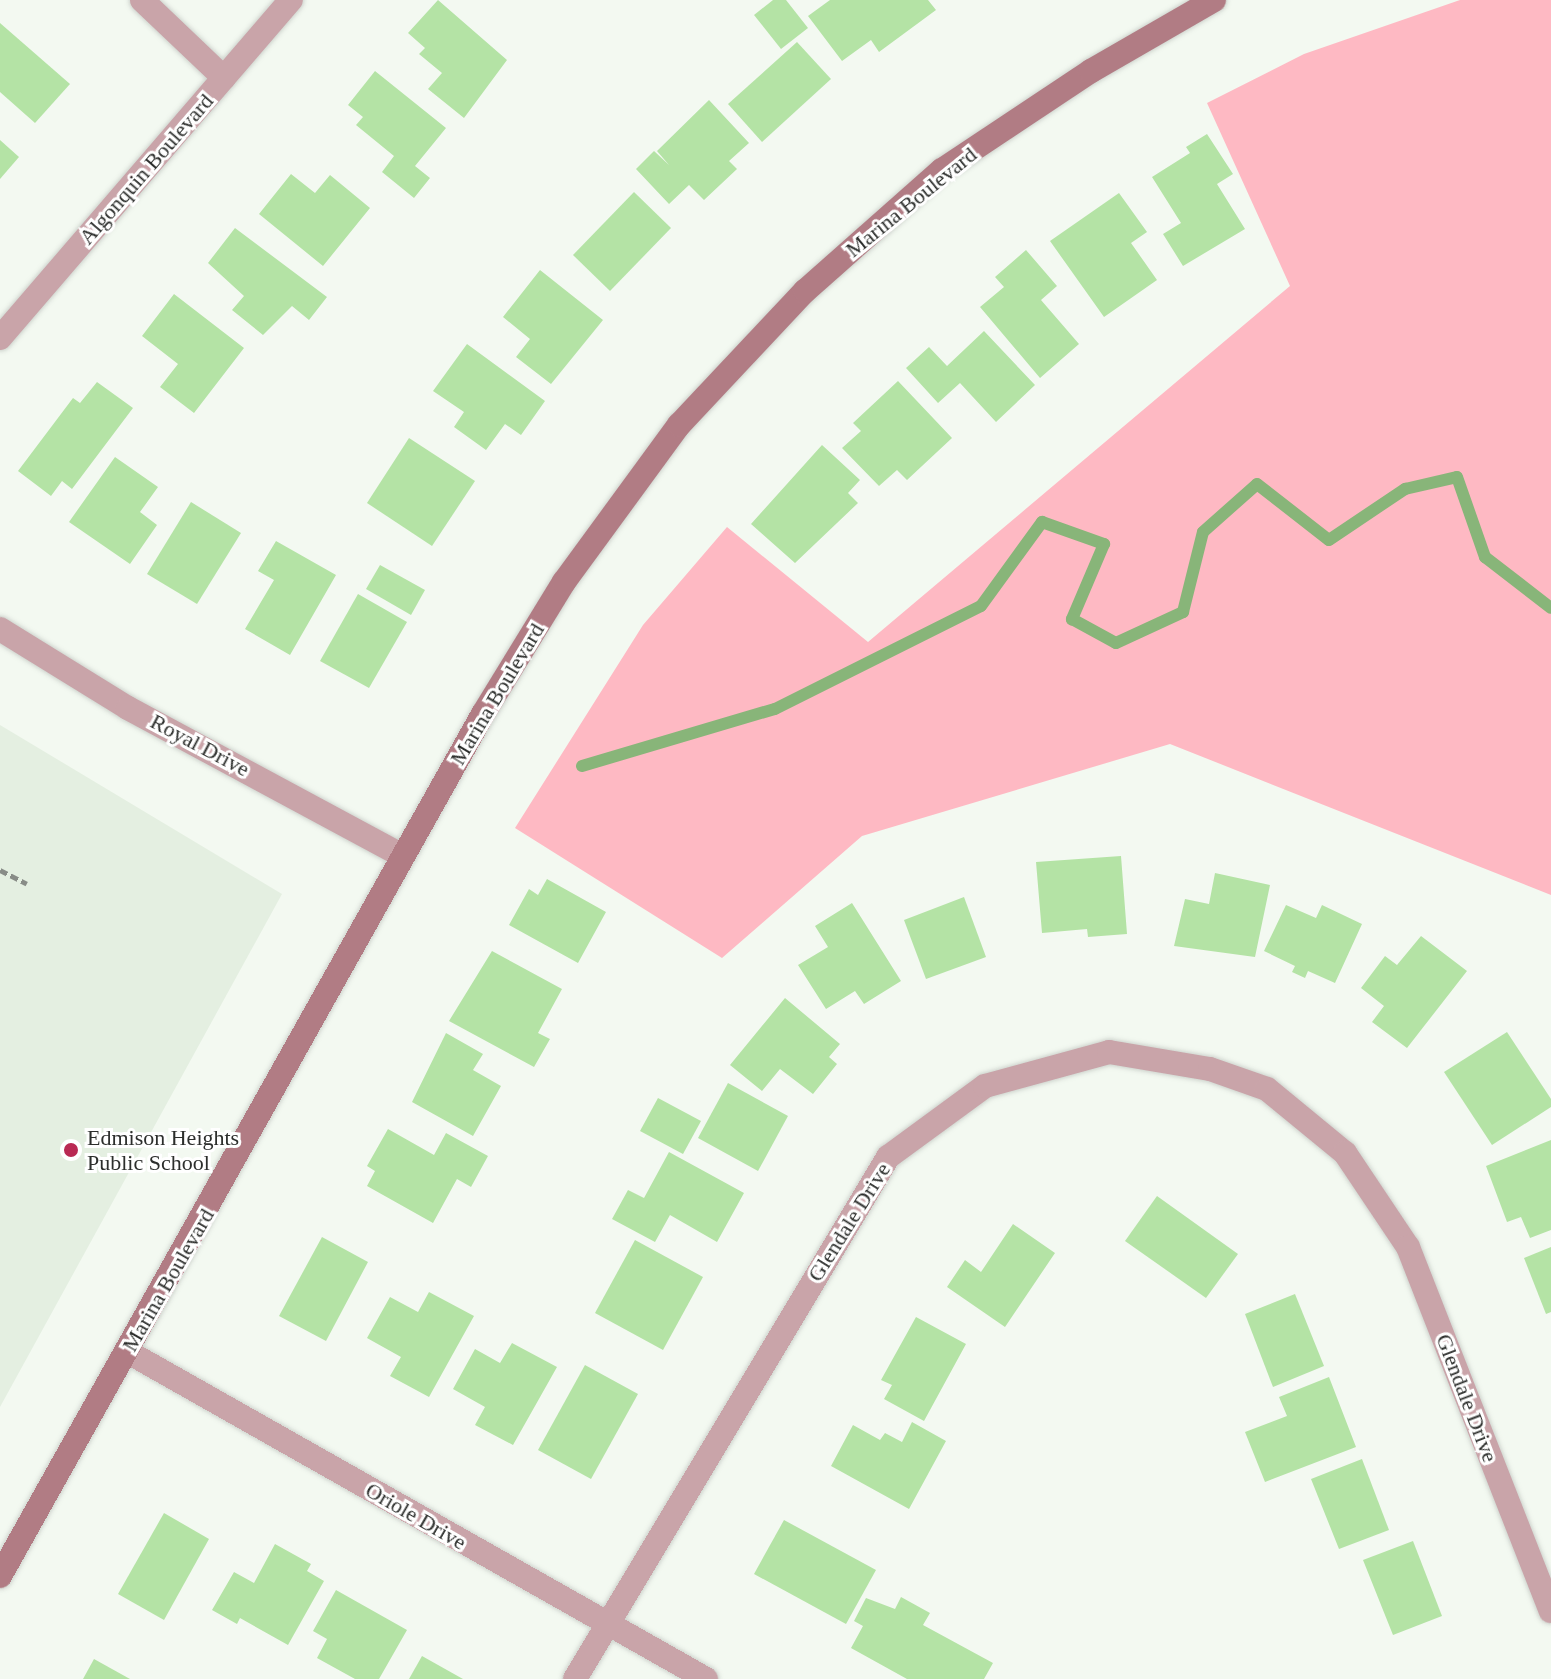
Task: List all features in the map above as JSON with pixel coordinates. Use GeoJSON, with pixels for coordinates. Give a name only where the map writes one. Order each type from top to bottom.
{"type":"FeatureCollection","features":[{"type":"Feature","properties":{"kind":"street"},"geometry":{"type":"LineString","coordinates":[[142,0],[224,78]]}},
{"type":"Feature","properties":{"kind":"street","name":"Algonquin Boulevard"},"geometry":{"type":"LineString","coordinates":[[0,338],[291,0]]}},
{"type":"Feature","properties":{"kind":"street","name":"Marina Boulevard"},"geometry":{"type":"LineString","coordinates":[[0,1576],[403,856],[564,582],[679,425],[794,302],[942,170],[1091,71],[1214,0]]}},
{"type":"Feature","properties":{"kind":"street","name":"Royal Drive"},"geometry":{"type":"LineString","coordinates":[[0,629],[128,708],[403,856]]}},
{"type":"Feature","properties":{"kind":"street","name":"Glendale Drive"},"geometry":{"type":"LineString","coordinates":[[575,1679],[605,1623],[888,1157],[985,1086],[1109,1052],[1210,1069],[1267,1089],[1345,1153],[1408,1247],[1551,1611]]}},
{"type":"Feature","properties":{"kind":"street","name":"Oriole Drive"},"geometry":{"type":"LineString","coordinates":[[128,1352],[706,1679]]}},
{"type":"Feature","properties":{"kind":"path"},"geometry":{"type":"LineString","coordinates":[[0,870],[27,884]]}},
{"type":"Feature","properties":{"kind":"shaded area"},"geometry":{"type":"Polygon","coordinates":[[[1460,0],[1551,0],[1551,895],[1170,744],[862,836],[722,958],[515,828],[643,625],[727,527],[868,642],[1290,286],[1207,103],[1304,54],[1460,0]]]}},
{"type":"Feature","properties":{"kind":"shaded area","name":"Edmison Heights Public School"},"geometry":{"type":"Polygon","coordinates":[[[0,725],[282,894],[0,1407],[0,725]]]}},
{"type":"Feature","properties":{"kind":"building"},"geometry":{"type":"Polygon","coordinates":[[[438,0],[507,60],[464,118],[428,89],[442,73],[419,54],[425,48],[408,33],[438,0]]]}},
{"type":"Feature","properties":{"kind":"building"},"geometry":{"type":"Polygon","coordinates":[[[773,0],[786,0],[808,28],[781,49],[754,15],[773,0]]]}},
{"type":"Feature","properties":{"kind":"building"},"geometry":{"type":"Polygon","coordinates":[[[830,0],[928,0],[936,10],[879,52],[871,40],[842,61],[808,16],[830,0]]]}},
{"type":"Feature","properties":{"kind":"building"},"geometry":{"type":"Polygon","coordinates":[[[0,23],[70,84],[35,123],[0,92],[0,23]]]}},
{"type":"Feature","properties":{"kind":"building"},"geometry":{"type":"Polygon","coordinates":[[[797,42],[831,79],[762,142],[728,104],[797,42]]]}},
{"type":"Feature","properties":{"kind":"building"},"geometry":{"type":"Polygon","coordinates":[[[375,71],[446,128],[415,166],[430,178],[414,198],[382,172],[394,156],[356,125],[363,117],[348,105],[375,71]]]}},
{"type":"Feature","properties":{"kind":"building"},"geometry":{"type":"Polygon","coordinates":[[[709,100],[749,143],[729,161],[737,169],[704,200],[689,185],[669,204],[636,169],[654,151],[669,165],[657,151],[709,100]]]}},
{"type":"Feature","properties":{"kind":"building"},"geometry":{"type":"Polygon","coordinates":[[[1207,134],[1233,174],[1217,184],[1245,229],[1183,266],[1163,234],[1181,223],[1152,177],[1190,153],[1186,147],[1207,134]]]}},
{"type":"Feature","properties":{"kind":"building"},"geometry":{"type":"Polygon","coordinates":[[[0,140],[19,157],[0,179],[0,140]]]}},
{"type":"Feature","properties":{"kind":"building"},"geometry":{"type":"Polygon","coordinates":[[[291,174],[315,193],[330,175],[370,208],[323,266],[259,214],[291,174]]]}},
{"type":"Feature","properties":{"kind":"building"},"geometry":{"type":"Polygon","coordinates":[[[634,192],[671,228],[610,291],[573,255],[634,192]]]}},
{"type":"Feature","properties":{"kind":"building"},"geometry":{"type":"Polygon","coordinates":[[[1119,193],[1147,232],[1131,243],[1157,280],[1104,317],[1050,241],[1119,193]]]}},
{"type":"Feature","properties":{"kind":"building"},"geometry":{"type":"Polygon","coordinates":[[[235,228],[327,297],[309,320],[292,306],[263,335],[232,310],[244,296],[208,263],[235,228]]]}},
{"type":"Feature","properties":{"kind":"building"},"geometry":{"type":"Polygon","coordinates":[[[1026,250],[1057,286],[1041,300],[1079,344],[1040,378],[980,307],[1004,287],[995,277],[1026,250]]]}},
{"type":"Feature","properties":{"kind":"building"},"geometry":{"type":"Polygon","coordinates":[[[540,270],[603,320],[551,384],[516,357],[530,339],[503,317],[540,270]]]}},
{"type":"Feature","properties":{"kind":"building"},"geometry":{"type":"Polygon","coordinates":[[[174,294],[244,348],[194,413],[160,387],[178,364],[142,336],[174,294]]]}},
{"type":"Feature","properties":{"kind":"building"},"geometry":{"type":"Polygon","coordinates":[[[984,331],[1035,385],[996,422],[960,383],[938,403],[906,368],[929,347],[947,366],[984,331]]]}},
{"type":"Feature","properties":{"kind":"building"},"geometry":{"type":"Polygon","coordinates":[[[467,344],[545,401],[521,435],[505,424],[486,450],[454,427],[464,412],[433,391],[467,344]]]}},
{"type":"Feature","properties":{"kind":"building"},"geometry":{"type":"Polygon","coordinates":[[[898,381],[952,438],[907,480],[897,470],[879,486],[842,448],[861,431],[853,423],[898,381]]]}},
{"type":"Feature","properties":{"kind":"building"},"geometry":{"type":"Polygon","coordinates":[[[97,382],[133,408],[72,489],[62,481],[51,496],[18,471],[73,398],[80,403],[97,382]]]}},
{"type":"Feature","properties":{"kind":"building"},"geometry":{"type":"Polygon","coordinates":[[[409,438],[475,481],[432,546],[367,503],[409,438]]]}},
{"type":"Feature","properties":{"kind":"building"},"geometry":{"type":"Polygon","coordinates":[[[822,445],[860,480],[848,493],[858,503],[795,563],[751,524],[822,445]]]}},
{"type":"Feature","properties":{"kind":"building"},"geometry":{"type":"Polygon","coordinates":[[[115,457],[158,487],[140,512],[157,525],[130,564],[69,522],[115,457]]]}},
{"type":"Feature","properties":{"kind":"building"},"geometry":{"type":"Polygon","coordinates":[[[191,502],[241,533],[197,604],[147,574],[191,502]]]}},
{"type":"Feature","properties":{"kind":"building"},"geometry":{"type":"Polygon","coordinates":[[[276,541],[336,575],[290,655],[245,629],[274,580],[258,571],[276,541]]]}},
{"type":"Feature","properties":{"kind":"building"},"geometry":{"type":"Polygon","coordinates":[[[380,565],[425,590],[411,615],[366,589],[380,565]]]}},
{"type":"Feature","properties":{"kind":"building"},"geometry":{"type":"Polygon","coordinates":[[[358,594],[407,622],[369,688],[320,661],[358,594]]]}},
{"type":"Feature","properties":{"kind":"building"},"geometry":{"type":"Polygon","coordinates":[[[1121,856],[1127,934],[1088,937],[1087,929],[1042,933],[1036,862],[1121,856]]]}},
{"type":"Feature","properties":{"kind":"building"},"geometry":{"type":"Polygon","coordinates":[[[1215,873],[1270,885],[1255,957],[1174,946],[1185,899],[1209,904],[1215,873]]]}},
{"type":"Feature","properties":{"kind":"building"},"geometry":{"type":"Polygon","coordinates":[[[547,879],[606,912],[578,963],[509,925],[529,889],[538,895],[547,879]]]}},
{"type":"Feature","properties":{"kind":"building"},"geometry":{"type":"Polygon","coordinates":[[[964,897],[986,957],[926,979],[904,920],[964,897]]]}},
{"type":"Feature","properties":{"kind":"building"},"geometry":{"type":"Polygon","coordinates":[[[852,903],[901,981],[864,1004],[855,991],[826,1009],[798,965],[828,947],[815,926],[852,903]]]}},
{"type":"Feature","properties":{"kind":"building"},"geometry":{"type":"Polygon","coordinates":[[[1286,905],[1316,918],[1322,905],[1362,924],[1335,983],[1308,971],[1305,978],[1292,972],[1295,966],[1264,951],[1286,905]]]}},
{"type":"Feature","properties":{"kind":"building"},"geometry":{"type":"Polygon","coordinates":[[[1421,936],[1467,971],[1407,1048],[1372,1022],[1384,1006],[1361,988],[1385,956],[1397,965],[1421,936]]]}},
{"type":"Feature","properties":{"kind":"building"},"geometry":{"type":"Polygon","coordinates":[[[492,951],[562,989],[538,1033],[550,1039],[534,1067],[449,1021],[492,951]]]}},
{"type":"Feature","properties":{"kind":"building"},"geometry":{"type":"Polygon","coordinates":[[[785,998],[840,1044],[829,1057],[837,1064],[813,1094],[780,1069],[762,1091],[730,1065],[785,998]]]}},
{"type":"Feature","properties":{"kind":"building"},"geometry":{"type":"Polygon","coordinates":[[[1507,1032],[1551,1099],[1551,1107],[1492,1145],[1444,1072],[1507,1032]]]}},
{"type":"Feature","properties":{"kind":"building"},"geometry":{"type":"Polygon","coordinates":[[[446,1033],[483,1054],[473,1070],[501,1086],[473,1136],[412,1102],[446,1033]]]}},
{"type":"Feature","properties":{"kind":"building"},"geometry":{"type":"Polygon","coordinates":[[[728,1083],[788,1116],[758,1171],[698,1138],[728,1083]]]}},
{"type":"Feature","properties":{"kind":"building"},"geometry":{"type":"Polygon","coordinates":[[[658,1098],[701,1121],[683,1154],[640,1131],[658,1098]]]}},
{"type":"Feature","properties":{"kind":"building"},"geometry":{"type":"Polygon","coordinates":[[[388,1129],[434,1155],[446,1133],[488,1156],[471,1187],[457,1179],[433,1223],[367,1186],[375,1171],[367,1166],[388,1129]]]}},
{"type":"Feature","properties":{"kind":"building"},"geometry":{"type":"Polygon","coordinates":[[[1551,1140],[1551,1230],[1530,1238],[1521,1217],[1507,1222],[1486,1166],[1551,1140]]]}},
{"type":"Feature","properties":{"kind":"building"},"geometry":{"type":"Polygon","coordinates":[[[669,1152],[744,1193],[717,1242],[670,1215],[655,1242],[612,1219],[628,1190],[644,1198],[669,1152]]]}},
{"type":"Feature","properties":{"kind":"building"},"geometry":{"type":"Polygon","coordinates":[[[1157,1196],[1238,1254],[1206,1298],[1125,1241],[1157,1196]]]}},
{"type":"Feature","properties":{"kind":"building"},"geometry":{"type":"Polygon","coordinates":[[[1013,1224],[1055,1253],[1005,1327],[947,1287],[965,1260],[981,1272],[1013,1224]]]}},
{"type":"Feature","properties":{"kind":"building"},"geometry":{"type":"Polygon","coordinates":[[[322,1237],[368,1262],[326,1341],[279,1316],[322,1237]]]}},
{"type":"Feature","properties":{"kind":"building"},"geometry":{"type":"Polygon","coordinates":[[[635,1240],[703,1277],[663,1350],[595,1313],[635,1240]]]}},
{"type":"Feature","properties":{"kind":"building"},"geometry":{"type":"Polygon","coordinates":[[[1551,1247],[1551,1312],[1546,1314],[1524,1258],[1551,1247]]]}},
{"type":"Feature","properties":{"kind":"building"},"geometry":{"type":"Polygon","coordinates":[[[429,1292],[474,1316],[429,1397],[390,1376],[401,1357],[367,1338],[390,1297],[418,1312],[429,1292]]]}},
{"type":"Feature","properties":{"kind":"building"},"geometry":{"type":"Polygon","coordinates":[[[1295,1294],[1324,1366],[1273,1387],[1245,1314],[1295,1294]]]}},
{"type":"Feature","properties":{"kind":"building"},"geometry":{"type":"Polygon","coordinates":[[[916,1317],[966,1344],[924,1421],[884,1399],[892,1385],[881,1380],[916,1317]]]}},
{"type":"Feature","properties":{"kind":"building"},"geometry":{"type":"Polygon","coordinates":[[[512,1343],[557,1367],[513,1445],[475,1425],[485,1407],[453,1389],[475,1349],[500,1363],[512,1343]]]}},
{"type":"Feature","properties":{"kind":"building"},"geometry":{"type":"Polygon","coordinates":[[[585,1365],[638,1394],[591,1479],[538,1450],[585,1365]]]}},
{"type":"Feature","properties":{"kind":"building"},"geometry":{"type":"Polygon","coordinates":[[[1329,1377],[1356,1447],[1265,1482],[1245,1432],[1287,1416],[1279,1397],[1329,1377]]]}},
{"type":"Feature","properties":{"kind":"building"},"geometry":{"type":"Polygon","coordinates":[[[912,1422],[946,1441],[909,1509],[831,1466],[853,1425],[880,1440],[885,1433],[902,1442],[912,1422]]]}},
{"type":"Feature","properties":{"kind":"building"},"geometry":{"type":"Polygon","coordinates":[[[1362,1459],[1389,1530],[1339,1549],[1311,1479],[1362,1459]]]}},
{"type":"Feature","properties":{"kind":"building"},"geometry":{"type":"Polygon","coordinates":[[[164,1513],[209,1539],[164,1620],[118,1594],[164,1513]]]}},
{"type":"Feature","properties":{"kind":"building"},"geometry":{"type":"Polygon","coordinates":[[[784,1520],[876,1570],[846,1624],[754,1574],[784,1520]]]}},
{"type":"Feature","properties":{"kind":"building"},"geometry":{"type":"Polygon","coordinates":[[[1413,1541],[1442,1616],[1393,1635],[1363,1560],[1413,1541]]]}},
{"type":"Feature","properties":{"kind":"building"},"geometry":{"type":"Polygon","coordinates":[[[275,1544],[311,1564],[307,1571],[324,1581],[288,1645],[240,1618],[237,1624],[212,1610],[234,1572],[254,1583],[275,1544]]]}},
{"type":"Feature","properties":{"kind":"building"},"geometry":{"type":"Polygon","coordinates":[[[336,1590],[407,1630],[379,1679],[355,1679],[317,1658],[327,1639],[313,1631],[336,1590]]]}},
{"type":"Feature","properties":{"kind":"building"},"geometry":{"type":"Polygon","coordinates":[[[901,1597],[930,1613],[923,1625],[993,1663],[984,1679],[907,1679],[851,1648],[863,1626],[854,1621],[866,1598],[895,1609],[901,1597]]]}},
{"type":"Feature","properties":{"kind":"building"},"geometry":{"type":"Polygon","coordinates":[[[422,1656],[463,1679],[409,1679],[422,1656]]]}},
{"type":"Feature","properties":{"kind":"building"},"geometry":{"type":"Polygon","coordinates":[[[94,1659],[130,1679],[83,1679],[94,1659]]]}},
{"type":"Feature","properties":{"kind":"waterway"},"geometry":{"type":"LineString","coordinates":[[582,766],[775,709],[981,606],[1042,522],[1104,544],[1072,619],[1116,643],[1183,612],[1203,532],[1257,484],[1329,540],[1405,489],[1457,477],[1485,557],[1551,608]]}},
{"type":"Feature","properties":{"kind":"place","name":"Edmison Heights Public School"},"geometry":{"type":"Point","coordinates":[71,1150]}}]}
